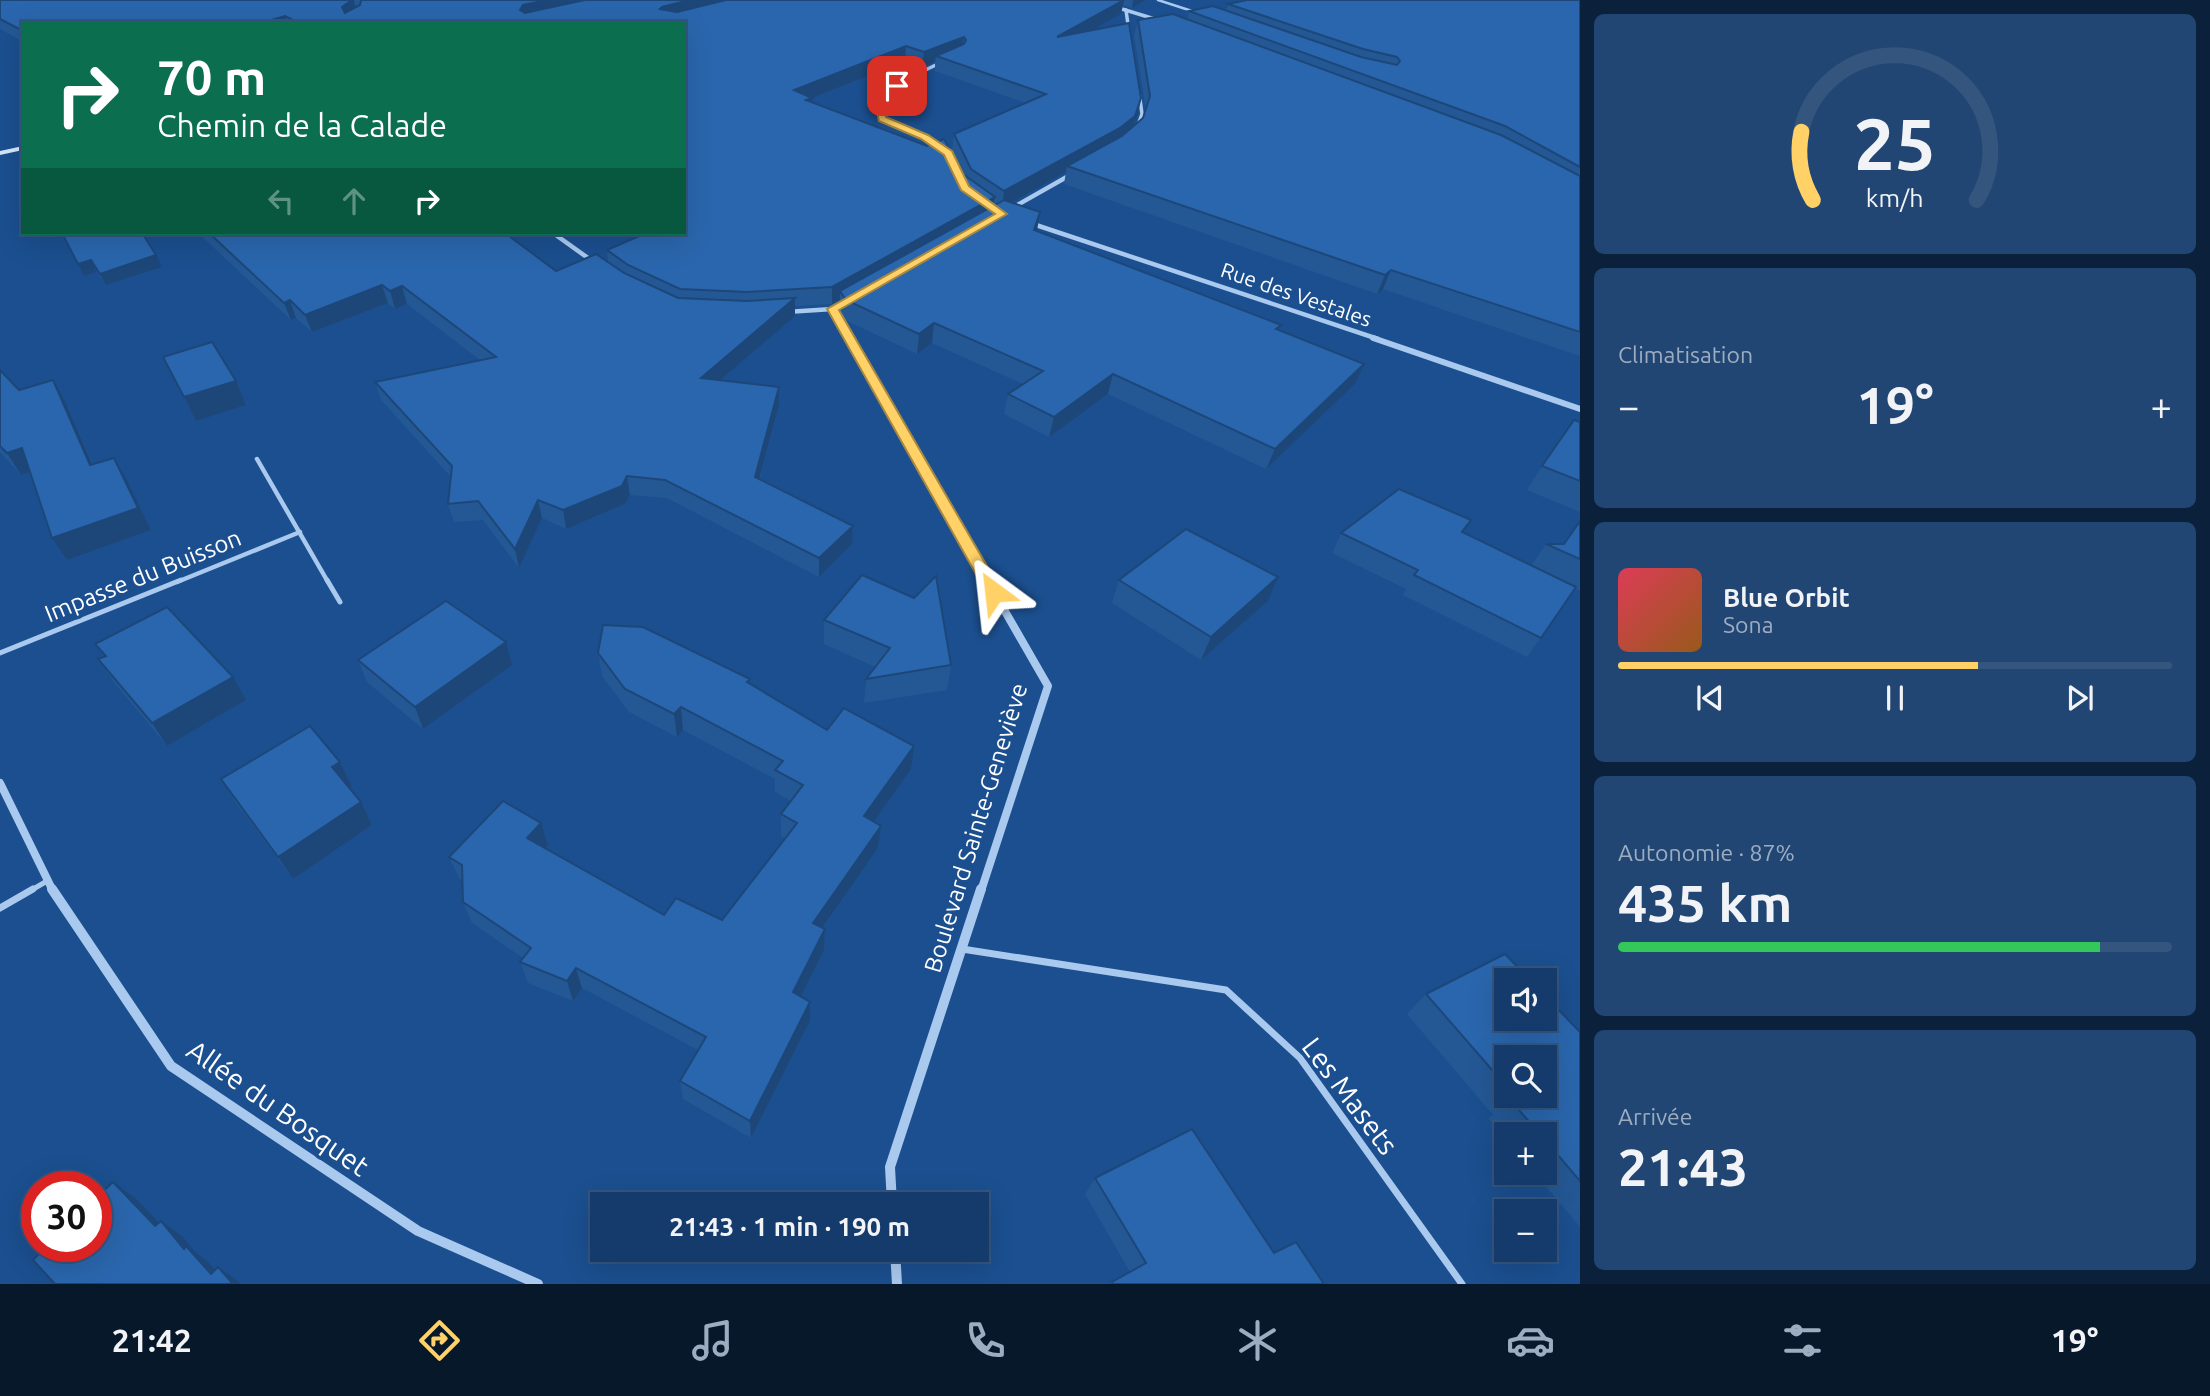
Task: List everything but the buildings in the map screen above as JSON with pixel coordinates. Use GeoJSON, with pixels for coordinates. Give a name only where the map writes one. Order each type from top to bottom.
{"type":"FeatureCollection","features":[{"type":"Feature","properties":{"kind":"main road"},"geometry":{"type":"LineString","coordinates":[[0,153],[21,148]]}},
{"type":"Feature","properties":{"kind":"street"},"geometry":{"type":"LineString","coordinates":[[1115,7],[1170,24]]}},
{"type":"Feature","properties":{"kind":"street"},"geometry":{"type":"LineString","coordinates":[[1126,10],[1130,36]]}},
{"type":"Feature","properties":{"kind":"street"},"geometry":{"type":"LineString","coordinates":[[948,153],[925,137],[882,119],[879,103],[897,86],[930,65],[950,58]]}},
{"type":"Feature","properties":{"kind":"street"},"geometry":{"type":"LineString","coordinates":[[1135,134],[1142,114],[1138,88]]}},
{"type":"Feature","properties":{"kind":"street"},"geometry":{"type":"LineString","coordinates":[[1002,214],[1079,170]]}},
{"type":"Feature","properties":{"kind":"street","name":"Rue des Vestales"},"geometry":{"type":"LineString","coordinates":[[1027,222],[1580,409]]}},
{"type":"Feature","properties":{"kind":"street"},"geometry":{"type":"LineString","coordinates":[[556,235],[607,271]]}},
{"type":"Feature","properties":{"kind":"street"},"geometry":{"type":"LineString","coordinates":[[780,312],[832,309],[857,295]]}},
{"type":"Feature","properties":{"kind":"street","name":"Boulevard Sainte-Geneviève"},"geometry":{"type":"LineString","coordinates":[[832,309],[1048,686],[890,1167],[891,1192]]}},
{"type":"Feature","properties":{"kind":"street","name":"Allée du Bosquet"},"geometry":{"type":"LineString","coordinates":[[0,783],[47,881],[171,1066],[418,1231],[538,1284]]}},
{"type":"Feature","properties":{"kind":"street"},"geometry":{"type":"LineString","coordinates":[[896,1262],[897,1284]]}},
{"type":"Feature","properties":{"kind":"lane"},"geometry":{"type":"LineString","coordinates":[[1158,0],[1198,13]]}},
{"type":"Feature","properties":{"kind":"lane"},"geometry":{"type":"LineString","coordinates":[[257,459],[340,602]]}},
{"type":"Feature","properties":{"kind":"lane","name":"Impasse du Buisson"},"geometry":{"type":"LineString","coordinates":[[0,653],[300,532]]}},
{"type":"Feature","properties":{"kind":"lane"},"geometry":{"type":"LineString","coordinates":[[0,908],[47,881]]}},
{"type":"Feature","properties":{"kind":"lane","name":"Les Masets"},"geometry":{"type":"LineString","coordinates":[[962,949],[1226,990],[1300,1058],[1462,1284]]}},
{"type":"Feature","properties":{"kind":"route"},"geometry":{"type":"LineString","coordinates":[[897,86],[879,103],[882,119],[925,137],[948,153],[965,188],[1002,214],[832,309],[994,592]]}}]}
